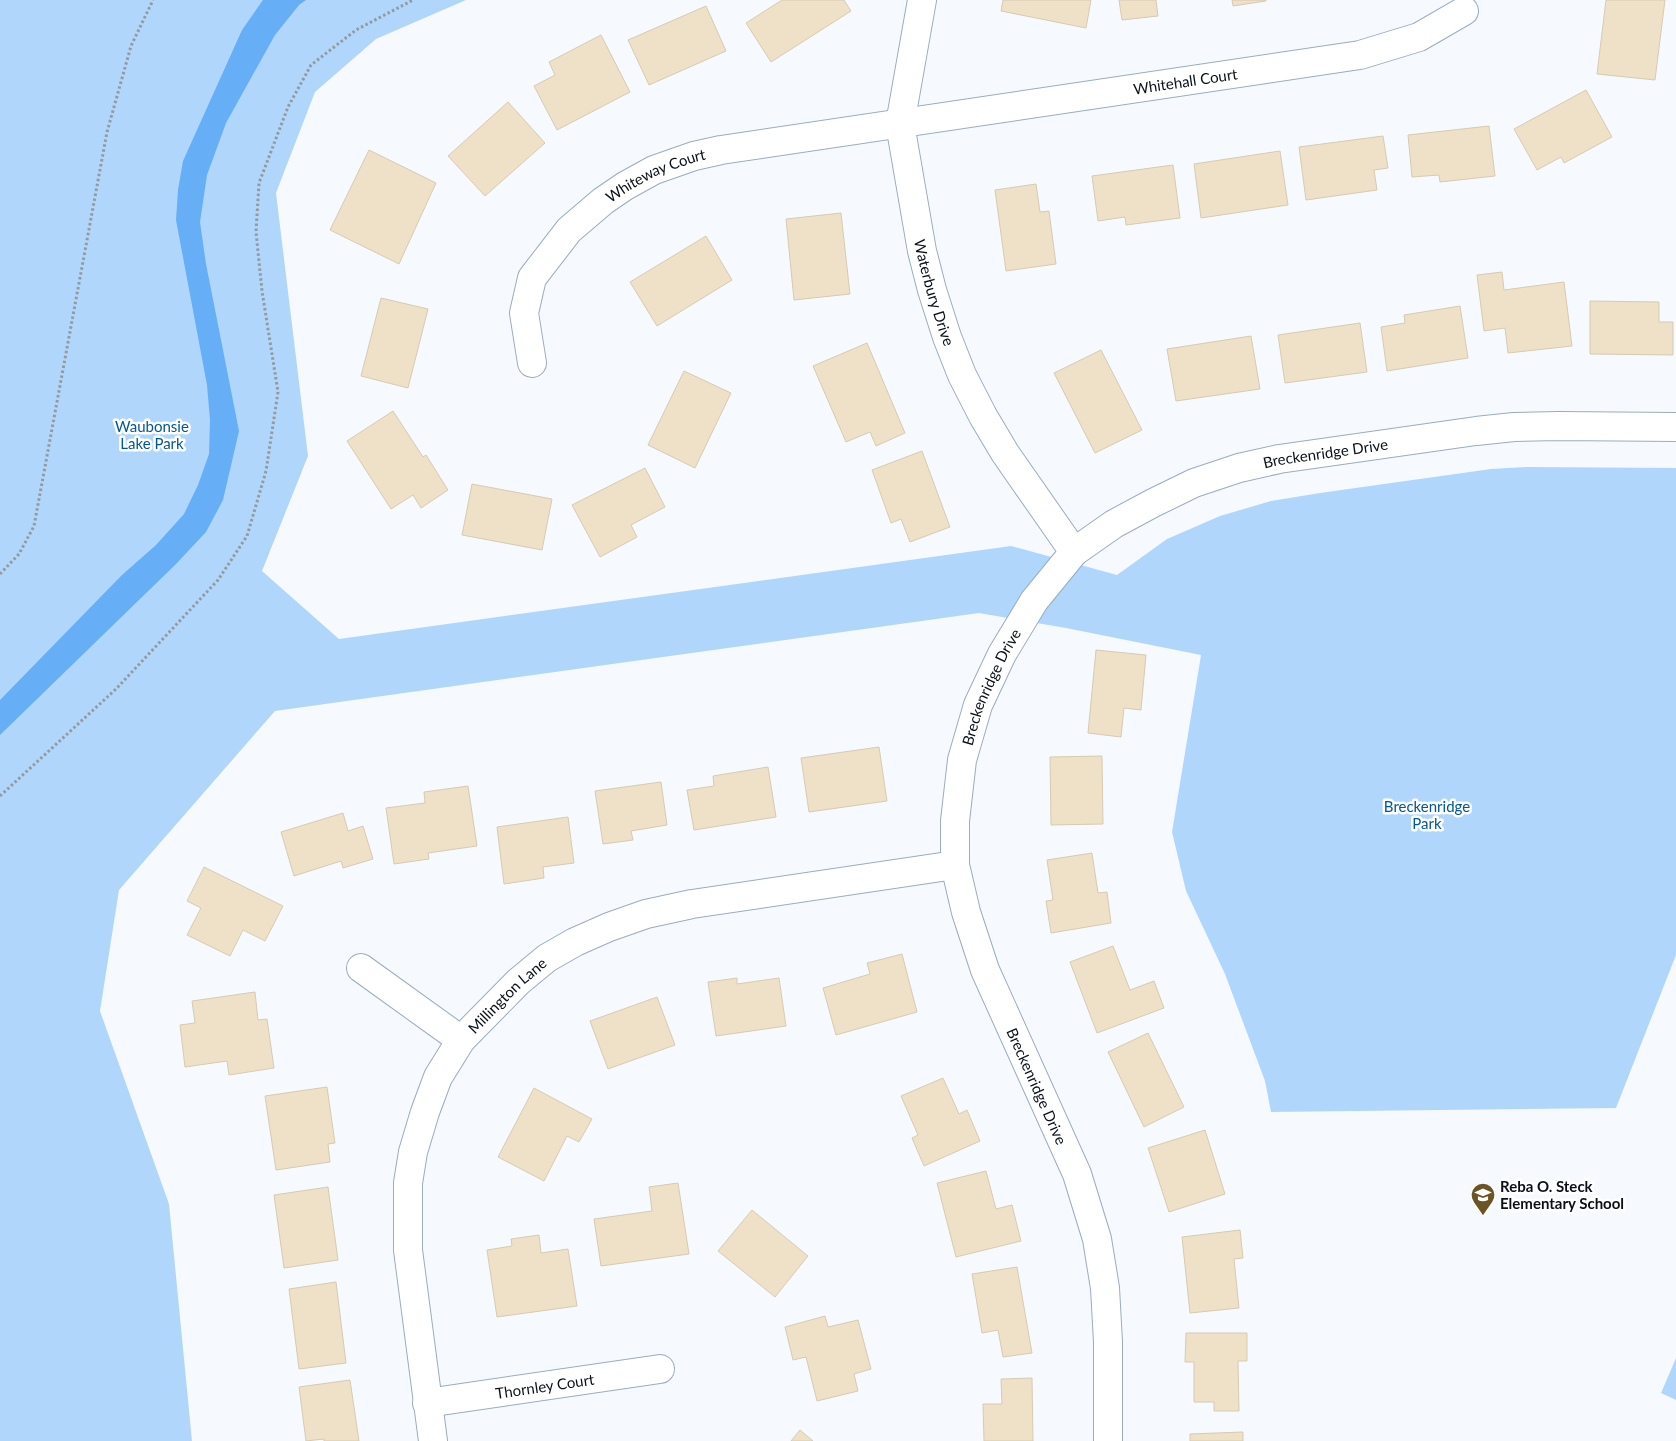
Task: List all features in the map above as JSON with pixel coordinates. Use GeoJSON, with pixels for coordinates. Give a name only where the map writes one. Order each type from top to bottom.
{"type":"FeatureCollection","features":[{"type":"Feature","properties":{"kind":"street","name":"Waterbury Drive"},"geometry":{"type":"LineString","coordinates":[[922,0],[900,124],[922,251],[928,274],[947,337],[962,375],[983,416],[1005,453],[1074,552]]}},
{"type":"Feature","properties":{"kind":"street","name":"Whitehall Court"},"geometry":{"type":"LineString","coordinates":[[900,124],[1360,55],[1419,37],[1464,11]]}},
{"type":"Feature","properties":{"kind":"street","name":"Whiteway Court"},"geometry":{"type":"LineString","coordinates":[[532,363],[524,313],[532,278],[569,230],[603,201],[625,186],[654,170],[694,156],[721,150],[900,124]]}},
{"type":"Feature","properties":{"kind":"street","name":"Breckenridge Drive"},"geometry":{"type":"LineString","coordinates":[[1108,1441],[1106,1297],[1097,1239],[1077,1174],[985,970],[966,912],[955,865],[955,821],[962,760],[978,705],[1002,654],[1034,601],[1074,552],[1114,524],[1194,483],[1239,468],[1271,461],[1476,431],[1558,426],[1676,427]]}},
{"type":"Feature","properties":{"kind":"street","name":"Millington Lane"},"geometry":{"type":"LineString","coordinates":[[433,1441],[408,1250],[408,1183],[413,1152],[425,1112],[438,1077],[461,1040],[518,982],[548,958],[575,942],[619,923],[646,914],[692,904],[955,865]]}},
{"type":"Feature","properties":{"kind":"street"},"geometry":{"type":"LineString","coordinates":[[361,968],[461,1040]]}},
{"type":"Feature","properties":{"kind":"street","name":"Thornley Court"},"geometry":{"type":"LineString","coordinates":[[428,1403],[660,1369]]}},
{"type":"Feature","properties":{"kind":"path"},"geometry":{"type":"LineString","coordinates":[[0,574],[19,554],[34,526],[107,132],[131,46],[154,0]]}},
{"type":"Feature","properties":{"kind":"path"},"geometry":{"type":"LineString","coordinates":[[0,796],[116,690],[218,580],[247,536],[266,471],[278,392],[262,292],[256,232],[259,183],[288,106],[311,65],[356,30],[413,0]]}},
{"type":"Feature","properties":{"kind":"green space"},"geometry":{"type":"Polygon","coordinates":[[[0,0],[466,0],[376,39],[315,92],[276,193],[308,456],[262,571],[339,639],[1011,546],[1117,575],[1167,539],[1220,516],[1271,501],[1491,469],[1527,467],[1676,468],[1676,955],[1616,1108],[1271,1112],[1265,1081],[1225,974],[1186,891],[1172,832],[1201,655],[979,613],[275,711],[119,890],[100,1011],[169,1204],[192,1441],[0,1441],[0,0]]]}},
{"type":"Feature","properties":{"kind":"green space"},"geometry":{"type":"Polygon","coordinates":[[[1676,1358],[1676,1400],[1661,1393],[1676,1358]]]}},
{"type":"Feature","properties":{"kind":"water"},"geometry":{"type":"Polygon","coordinates":[[[263,0],[306,0],[299,5],[275,35],[226,123],[207,175],[200,222],[206,264],[239,431],[223,500],[206,532],[176,564],[0,735],[0,700],[122,575],[156,545],[184,514],[198,485],[209,454],[210,420],[207,385],[176,220],[178,190],[183,161],[242,30],[263,0]]]}},
{"type":"Feature","properties":{"kind":"building"},"geometry":{"type":"Polygon","coordinates":[[[782,0],[844,0],[851,11],[771,62],[746,23],[782,0]]]}},
{"type":"Feature","properties":{"kind":"building"},"geometry":{"type":"Polygon","coordinates":[[[1003,0],[1091,0],[1086,28],[1001,11],[1003,0]]]}},
{"type":"Feature","properties":{"kind":"building"},"geometry":{"type":"Polygon","coordinates":[[[1119,0],[1156,0],[1158,16],[1122,20],[1119,0]]]}},
{"type":"Feature","properties":{"kind":"building"},"geometry":{"type":"Polygon","coordinates":[[[1232,0],[1266,0],[1266,1],[1233,6],[1232,0]]]}},
{"type":"Feature","properties":{"kind":"building"},"geometry":{"type":"Polygon","coordinates":[[[1606,0],[1665,0],[1655,80],[1597,74],[1606,0]]]}},
{"type":"Feature","properties":{"kind":"building"},"geometry":{"type":"Polygon","coordinates":[[[706,6],[726,51],[649,85],[628,40],[706,6]]]}},
{"type":"Feature","properties":{"kind":"building"},"geometry":{"type":"Polygon","coordinates":[[[601,35],[630,92],[557,130],[534,86],[555,75],[549,62],[601,35]]]}},
{"type":"Feature","properties":{"kind":"building"},"geometry":{"type":"Polygon","coordinates":[[[1586,90],[1612,137],[1564,163],[1561,157],[1537,170],[1514,129],[1586,90]]]}},
{"type":"Feature","properties":{"kind":"building"},"geometry":{"type":"Polygon","coordinates":[[[508,102],[545,143],[485,196],[448,156],[508,102]]]}},
{"type":"Feature","properties":{"kind":"building"},"geometry":{"type":"Polygon","coordinates":[[[1489,126],[1495,176],[1440,182],[1439,175],[1412,177],[1408,135],[1489,126]]]}},
{"type":"Feature","properties":{"kind":"building"},"geometry":{"type":"Polygon","coordinates":[[[1383,136],[1388,168],[1374,170],[1377,190],[1306,200],[1299,147],[1383,136]]]}},
{"type":"Feature","properties":{"kind":"building"},"geometry":{"type":"Polygon","coordinates":[[[369,150],[436,183],[399,264],[330,230],[369,150]]]}},
{"type":"Feature","properties":{"kind":"building"},"geometry":{"type":"Polygon","coordinates":[[[1280,151],[1288,205],[1201,218],[1194,164],[1280,151]]]}},
{"type":"Feature","properties":{"kind":"building"},"geometry":{"type":"Polygon","coordinates":[[[1173,165],[1180,218],[1126,225],[1125,217],[1098,221],[1092,176],[1173,165]]]}},
{"type":"Feature","properties":{"kind":"building"},"geometry":{"type":"Polygon","coordinates":[[[1036,184],[1040,212],[1049,211],[1056,264],[1006,271],[995,190],[1036,184]]]}},
{"type":"Feature","properties":{"kind":"building"},"geometry":{"type":"Polygon","coordinates":[[[841,213],[850,294],[794,300],[786,219],[841,213]]]}},
{"type":"Feature","properties":{"kind":"building"},"geometry":{"type":"Polygon","coordinates":[[[706,236],[732,280],[657,326],[630,282],[706,236]]]}},
{"type":"Feature","properties":{"kind":"building"},"geometry":{"type":"Polygon","coordinates":[[[1502,272],[1504,290],[1564,282],[1572,346],[1508,353],[1505,328],[1484,331],[1477,275],[1502,272]]]}},
{"type":"Feature","properties":{"kind":"building"},"geometry":{"type":"Polygon","coordinates":[[[381,298],[428,309],[408,388],[361,376],[381,298]]]}},
{"type":"Feature","properties":{"kind":"building"},"geometry":{"type":"Polygon","coordinates":[[[1590,301],[1659,302],[1659,322],[1673,322],[1673,355],[1590,354],[1590,301]]]}},
{"type":"Feature","properties":{"kind":"building"},"geometry":{"type":"Polygon","coordinates":[[[1460,306],[1468,358],[1387,371],[1381,327],[1405,323],[1404,315],[1460,306]]]}},
{"type":"Feature","properties":{"kind":"building"},"geometry":{"type":"Polygon","coordinates":[[[1360,323],[1367,372],[1285,383],[1278,335],[1360,323]]]}},
{"type":"Feature","properties":{"kind":"building"},"geometry":{"type":"Polygon","coordinates":[[[1251,336],[1260,389],[1176,401],[1167,349],[1251,336]]]}},
{"type":"Feature","properties":{"kind":"building"},"geometry":{"type":"Polygon","coordinates":[[[867,343],[905,433],[876,446],[870,432],[846,442],[813,366],[867,343]]]}},
{"type":"Feature","properties":{"kind":"building"},"geometry":{"type":"Polygon","coordinates":[[[1101,350],[1142,430],[1095,453],[1054,373],[1101,350]]]}},
{"type":"Feature","properties":{"kind":"building"},"geometry":{"type":"Polygon","coordinates":[[[684,371],[731,393],[695,468],[648,445],[684,371]]]}},
{"type":"Feature","properties":{"kind":"building"},"geometry":{"type":"Polygon","coordinates":[[[393,411],[423,457],[426,455],[448,490],[421,508],[413,495],[391,509],[347,441],[393,411]]]}},
{"type":"Feature","properties":{"kind":"building"},"geometry":{"type":"Polygon","coordinates":[[[922,451],[950,527],[910,542],[901,519],[891,523],[872,470],[922,451]]]}},
{"type":"Feature","properties":{"kind":"building"},"geometry":{"type":"Polygon","coordinates":[[[645,468],[665,507],[631,525],[637,537],[600,557],[572,505],[645,468]]]}},
{"type":"Feature","properties":{"kind":"building"},"geometry":{"type":"Polygon","coordinates":[[[472,484],[552,499],[542,550],[462,535],[472,484]]]}},
{"type":"Feature","properties":{"kind":"building"},"geometry":{"type":"Polygon","coordinates":[[[1096,650],[1146,655],[1141,710],[1124,708],[1121,737],[1088,733],[1096,650]]]}},
{"type":"Feature","properties":{"kind":"building"},"geometry":{"type":"Polygon","coordinates":[[[879,747],[887,801],[809,812],[801,758],[879,747]]]}},
{"type":"Feature","properties":{"kind":"building"},"geometry":{"type":"Polygon","coordinates":[[[1102,756],[1103,824],[1051,825],[1050,757],[1102,756]]]}},
{"type":"Feature","properties":{"kind":"building"},"geometry":{"type":"Polygon","coordinates":[[[768,767],[776,817],[694,830],[687,790],[714,786],[713,776],[768,767]]]}},
{"type":"Feature","properties":{"kind":"building"},"geometry":{"type":"Polygon","coordinates":[[[661,782],[667,825],[631,831],[633,840],[603,844],[595,791],[661,782]]]}},
{"type":"Feature","properties":{"kind":"building"},"geometry":{"type":"Polygon","coordinates":[[[468,786],[477,846],[428,853],[429,859],[394,864],[386,808],[425,803],[424,792],[468,786]]]}},
{"type":"Feature","properties":{"kind":"building"},"geometry":{"type":"Polygon","coordinates":[[[343,813],[348,831],[363,826],[373,859],[343,868],[341,861],[294,876],[281,832],[343,813]]]}},
{"type":"Feature","properties":{"kind":"building"},"geometry":{"type":"Polygon","coordinates":[[[568,817],[574,863],[543,867],[544,878],[504,884],[497,827],[568,817]]]}},
{"type":"Feature","properties":{"kind":"building"},"geometry":{"type":"Polygon","coordinates":[[[1092,853],[1098,893],[1107,892],[1111,923],[1051,933],[1046,901],[1053,900],[1047,860],[1092,853]]]}},
{"type":"Feature","properties":{"kind":"building"},"geometry":{"type":"Polygon","coordinates":[[[204,867],[283,906],[265,941],[243,930],[230,956],[187,935],[201,908],[187,901],[204,867]]]}},
{"type":"Feature","properties":{"kind":"building"},"geometry":{"type":"Polygon","coordinates":[[[1113,946],[1130,990],[1154,981],[1164,1008],[1097,1033],[1070,962],[1113,946]]]}},
{"type":"Feature","properties":{"kind":"building"},"geometry":{"type":"Polygon","coordinates":[[[902,954],[917,1012],[836,1035],[823,988],[870,974],[867,963],[902,954]]]}},
{"type":"Feature","properties":{"kind":"building"},"geometry":{"type":"Polygon","coordinates":[[[737,978],[737,984],[779,978],[786,1026],[716,1036],[708,982],[737,978]]]}},
{"type":"Feature","properties":{"kind":"building"},"geometry":{"type":"Polygon","coordinates":[[[255,992],[258,1020],[267,1019],[274,1068],[229,1075],[227,1061],[185,1067],[180,1025],[195,1023],[192,1001],[255,992]]]}},
{"type":"Feature","properties":{"kind":"building"},"geometry":{"type":"Polygon","coordinates":[[[657,997],[675,1045],[608,1069],[590,1021],[657,997]]]}},
{"type":"Feature","properties":{"kind":"building"},"geometry":{"type":"Polygon","coordinates":[[[1148,1033],[1184,1107],[1144,1127],[1108,1052],[1148,1033]]]}},
{"type":"Feature","properties":{"kind":"building"},"geometry":{"type":"Polygon","coordinates":[[[943,1078],[959,1114],[967,1110],[980,1141],[924,1166],[912,1138],[918,1135],[901,1096],[943,1078]]]}},
{"type":"Feature","properties":{"kind":"building"},"geometry":{"type":"Polygon","coordinates":[[[327,1087],[335,1143],[328,1144],[330,1162],[276,1170],[265,1096],[327,1087]]]}},
{"type":"Feature","properties":{"kind":"building"},"geometry":{"type":"Polygon","coordinates":[[[534,1088],[592,1119],[579,1142],[567,1136],[544,1181],[498,1157],[534,1088]]]}},
{"type":"Feature","properties":{"kind":"building"},"geometry":{"type":"Polygon","coordinates":[[[1205,1130],[1225,1194],[1169,1212],[1148,1148],[1205,1130]]]}},
{"type":"Feature","properties":{"kind":"building"},"geometry":{"type":"Polygon","coordinates":[[[986,1171],[996,1209],[1012,1205],[1021,1241],[956,1257],[937,1183],[986,1171]]]}},
{"type":"Feature","properties":{"kind":"building"},"geometry":{"type":"Polygon","coordinates":[[[678,1183],[689,1254],[601,1266],[594,1219],[652,1211],[649,1187],[678,1183]]]}},
{"type":"Feature","properties":{"kind":"building"},"geometry":{"type":"Polygon","coordinates":[[[328,1187],[338,1260],[284,1268],[274,1195],[328,1187]]]}},
{"type":"Feature","properties":{"kind":"building"},"geometry":{"type":"Polygon","coordinates":[[[752,1210],[808,1256],[775,1297],[718,1251],[752,1210]]]}},
{"type":"Feature","properties":{"kind":"building"},"geometry":{"type":"Polygon","coordinates":[[[1240,1230],[1243,1258],[1234,1259],[1239,1308],[1190,1313],[1182,1237],[1240,1230]]]}},
{"type":"Feature","properties":{"kind":"building"},"geometry":{"type":"Polygon","coordinates":[[[539,1235],[541,1253],[568,1249],[577,1306],[497,1317],[487,1250],[512,1246],[511,1239],[539,1235]]]}},
{"type":"Feature","properties":{"kind":"building"},"geometry":{"type":"Polygon","coordinates":[[[1017,1267],[1032,1353],[1003,1357],[998,1330],[982,1333],[972,1274],[1017,1267]]]}},
{"type":"Feature","properties":{"kind":"building"},"geometry":{"type":"Polygon","coordinates":[[[336,1282],[346,1363],[299,1369],[289,1289],[336,1282]]]}},
{"type":"Feature","properties":{"kind":"building"},"geometry":{"type":"Polygon","coordinates":[[[825,1316],[828,1327],[858,1320],[871,1369],[854,1374],[858,1391],[817,1401],[806,1357],[793,1360],[785,1327],[825,1316]]]}},
{"type":"Feature","properties":{"kind":"building"},"geometry":{"type":"Polygon","coordinates":[[[1186,1333],[1247,1333],[1247,1361],[1238,1361],[1239,1411],[1214,1411],[1214,1402],[1194,1402],[1194,1362],[1185,1362],[1186,1333]]]}},
{"type":"Feature","properties":{"kind":"building"},"geometry":{"type":"Polygon","coordinates":[[[1032,1378],[1033,1441],[984,1441],[983,1404],[1002,1404],[1001,1379],[1032,1378]]]}},
{"type":"Feature","properties":{"kind":"building"},"geometry":{"type":"Polygon","coordinates":[[[350,1380],[359,1441],[324,1441],[324,1439],[306,1441],[299,1387],[350,1380]]]}},
{"type":"Feature","properties":{"kind":"building"},"geometry":{"type":"Polygon","coordinates":[[[800,1430],[813,1441],[791,1441],[800,1430]]]}},
{"type":"Feature","properties":{"kind":"building"},"geometry":{"type":"Polygon","coordinates":[[[1243,1432],[1243,1441],[1190,1441],[1190,1434],[1243,1432]]]}},
{"type":"Feature","properties":{"kind":"place","name":"Reba O. Steck Elementary School"},"geometry":{"type":"Point","coordinates":[1483,1216]}},
{"type":"Feature","properties":{"kind":"park label","name":"Waubonsie Lake Park"},"geometry":{"type":"Point","coordinates":[152,434]}},
{"type":"Feature","properties":{"kind":"park label","name":"Breckenridge Park"},"geometry":{"type":"Point","coordinates":[1427,814]}}]}
